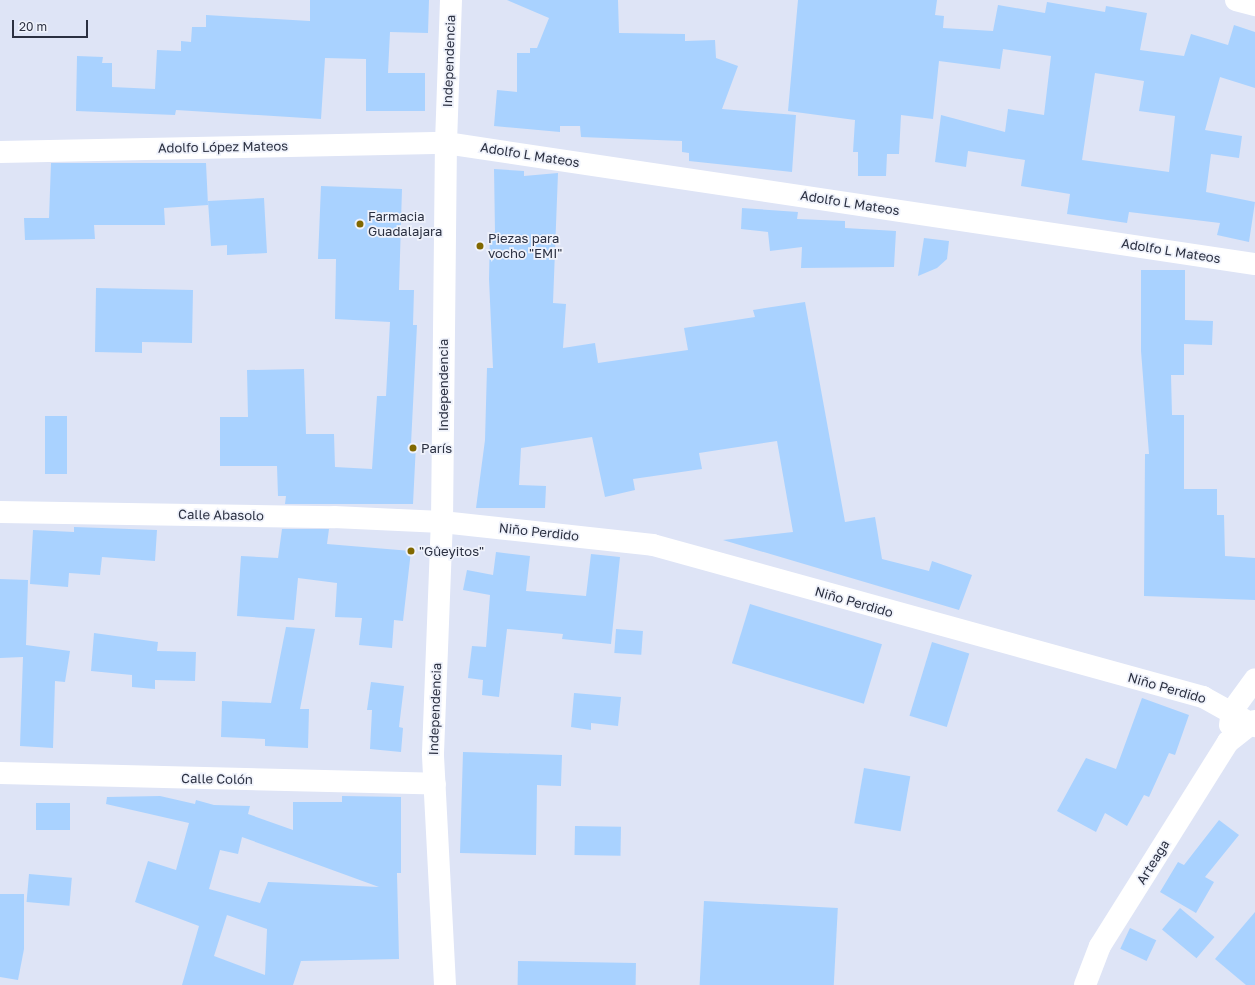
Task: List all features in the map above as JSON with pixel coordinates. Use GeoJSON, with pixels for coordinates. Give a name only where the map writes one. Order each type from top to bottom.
{"type":"FeatureCollection","features":[{"type":"Feature","properties":{"kind":"street","name":"Independencia"},"geometry":{"type":"LineString","coordinates":[[445,985],[433,754],[442,522],[446,143],[451,0]]}},
{"type":"Feature","properties":{"kind":"street"},"geometry":{"type":"LineString","coordinates":[[1236,0],[1255,5]]}},
{"type":"Feature","properties":{"kind":"street","name":"Adolfo López Mateos"},"geometry":{"type":"LineString","coordinates":[[0,152],[446,143]]}},
{"type":"Feature","properties":{"kind":"street","name":"Adolfo L Mateos"},"geometry":{"type":"LineString","coordinates":[[446,143],[1255,264]]}},
{"type":"Feature","properties":{"kind":"street","name":"Calle Abasolo"},"geometry":{"type":"LineString","coordinates":[[0,512],[326,517],[442,522]]}},
{"type":"Feature","properties":{"kind":"street","name":"Niño Perdido"},"geometry":{"type":"LineString","coordinates":[[442,522],[654,545],[1203,697],[1254,724]]}},
{"type":"Feature","properties":{"kind":"street"},"geometry":{"type":"LineString","coordinates":[[1228,742],[1232,711],[1255,679]]}},
{"type":"Feature","properties":{"kind":"street"},"geometry":{"type":"LineString","coordinates":[[1228,742],[1254,724]]}},
{"type":"Feature","properties":{"kind":"street","name":"Arteaga"},"geometry":{"type":"LineString","coordinates":[[1085,985],[1100,946],[1228,742]]}},
{"type":"Feature","properties":{"kind":"street","name":"Calle Colón"},"geometry":{"type":"LineString","coordinates":[[0,773],[434,784]]}},
{"type":"Feature","properties":{"kind":"building"},"geometry":{"type":"Polygon","coordinates":[[[310,0],[429,0],[428,33],[390,32],[388,73],[425,73],[425,111],[366,111],[366,59],[325,58],[321,119],[176,110],[175,115],[76,111],[77,56],[103,57],[102,63],[112,63],[112,87],[155,89],[157,50],[181,51],[181,41],[191,42],[192,27],[206,27],[206,15],[310,21],[310,0]]]}},
{"type":"Feature","properties":{"kind":"building"},"geometry":{"type":"Polygon","coordinates":[[[507,0],[618,0],[619,33],[685,34],[685,41],[715,40],[716,58],[738,66],[722,109],[796,115],[792,172],[689,161],[689,153],[682,152],[682,141],[581,137],[580,126],[560,126],[560,132],[494,126],[497,90],[517,92],[517,53],[530,53],[530,48],[537,48],[549,18],[507,0]]]}},
{"type":"Feature","properties":{"kind":"building"},"geometry":{"type":"Polygon","coordinates":[[[798,0],[937,0],[935,15],[944,16],[943,28],[993,31],[998,5],[1045,13],[1047,2],[1105,12],[1106,6],[1147,13],[1140,50],[1184,56],[1191,34],[1228,45],[1234,25],[1255,32],[1255,88],[1220,77],[1205,130],[1242,136],[1239,158],[1211,154],[1206,192],[1255,202],[1249,242],[1217,235],[1220,223],[1129,212],[1127,223],[1067,214],[1070,194],[1021,186],[1025,160],[968,151],[966,167],[935,162],[941,115],[1005,132],[1008,109],[1044,115],[1051,56],[1003,49],[1000,69],[939,61],[933,119],[901,115],[899,154],[887,154],[886,176],[858,176],[858,152],[853,152],[855,120],[788,111],[798,0]],[[1095,73],[1082,160],[1169,172],[1175,116],[1139,111],[1144,81],[1095,73]]]}},
{"type":"Feature","properties":{"kind":"building"},"geometry":{"type":"Polygon","coordinates":[[[51,163],[206,163],[208,205],[164,208],[165,225],[94,225],[95,239],[25,240],[24,218],[49,218],[51,163]]]}},
{"type":"Feature","properties":{"kind":"building"},"geometry":{"type":"Polygon","coordinates":[[[494,169],[524,171],[524,176],[558,173],[553,303],[566,304],[563,348],[595,343],[598,363],[688,350],[684,328],[755,317],[753,310],[805,302],[845,522],[875,517],[882,559],[929,571],[932,561],[972,575],[959,610],[723,540],[793,532],[777,441],[699,453],[702,469],[633,479],[635,490],[605,497],[592,437],[521,448],[519,485],[546,486],[545,508],[476,508],[485,440],[487,368],[493,368],[489,279],[490,232],[495,232],[494,169]]]}},
{"type":"Feature","properties":{"kind":"building"},"geometry":{"type":"Polygon","coordinates":[[[321,186],[402,189],[399,290],[414,290],[413,325],[417,325],[411,444],[416,444],[413,504],[285,504],[286,496],[278,496],[277,466],[220,466],[220,417],[248,417],[247,370],[304,369],[306,434],[334,434],[335,467],[372,469],[377,396],[386,396],[390,322],[335,319],[336,259],[318,259],[321,186]]]}},
{"type":"Feature","properties":{"kind":"building"},"geometry":{"type":"Polygon","coordinates":[[[264,198],[267,253],[227,255],[227,245],[211,246],[208,201],[264,198]]]}},
{"type":"Feature","properties":{"kind":"building"},"geometry":{"type":"Polygon","coordinates":[[[742,208],[798,212],[797,219],[845,221],[845,228],[896,231],[894,267],[801,268],[802,247],[770,251],[768,232],[741,229],[742,208]]]}},
{"type":"Feature","properties":{"kind":"building"},"geometry":{"type":"Polygon","coordinates":[[[924,238],[949,241],[947,259],[937,268],[918,276],[924,238]]]}},
{"type":"Feature","properties":{"kind":"building"},"geometry":{"type":"Polygon","coordinates":[[[1141,270],[1185,270],[1185,320],[1213,321],[1212,345],[1184,344],[1184,375],[1171,375],[1172,415],[1184,415],[1184,489],[1217,489],[1217,515],[1224,515],[1225,556],[1255,558],[1255,600],[1144,596],[1145,454],[1149,454],[1141,351],[1141,270]]]}},
{"type":"Feature","properties":{"kind":"building"},"geometry":{"type":"Polygon","coordinates":[[[96,288],[193,290],[192,343],[142,342],[142,353],[95,352],[96,288]]]}},
{"type":"Feature","properties":{"kind":"building"},"geometry":{"type":"Polygon","coordinates":[[[45,416],[67,416],[67,474],[45,474],[45,416]]]}},
{"type":"Feature","properties":{"kind":"building"},"geometry":{"type":"Polygon","coordinates":[[[74,527],[157,530],[155,561],[102,557],[100,575],[69,573],[68,587],[30,584],[33,530],[74,532],[74,527]]]}},
{"type":"Feature","properties":{"kind":"building"},"geometry":{"type":"Polygon","coordinates":[[[282,529],[329,529],[327,544],[411,551],[403,621],[394,620],[392,648],[359,645],[362,618],[335,617],[337,583],[298,578],[294,620],[237,616],[241,556],[278,558],[282,529]]]}},
{"type":"Feature","properties":{"kind":"building"},"geometry":{"type":"Polygon","coordinates":[[[496,552],[530,556],[526,591],[586,596],[591,554],[620,557],[611,644],[562,639],[563,634],[507,629],[499,697],[482,695],[483,680],[468,678],[472,646],[486,647],[490,595],[463,590],[467,570],[493,575],[496,552]]]}},
{"type":"Feature","properties":{"kind":"building"},"geometry":{"type":"Polygon","coordinates":[[[0,579],[28,580],[26,645],[70,651],[65,682],[55,681],[53,748],[20,746],[23,657],[0,658],[0,579]]]}},
{"type":"Feature","properties":{"kind":"building"},"geometry":{"type":"Polygon","coordinates":[[[750,604],[882,644],[864,704],[732,663],[750,604]]]}},
{"type":"Feature","properties":{"kind":"building"},"geometry":{"type":"Polygon","coordinates":[[[286,627],[315,629],[300,709],[309,709],[308,748],[265,746],[265,739],[221,737],[222,701],[271,703],[286,627]]]}},
{"type":"Feature","properties":{"kind":"building"},"geometry":{"type":"Polygon","coordinates":[[[616,629],[643,631],[641,655],[614,653],[616,629]]]}},
{"type":"Feature","properties":{"kind":"building"},"geometry":{"type":"Polygon","coordinates":[[[94,633],[158,642],[157,651],[196,652],[195,681],[155,680],[155,689],[132,687],[132,675],[91,671],[94,633]]]}},
{"type":"Feature","properties":{"kind":"building"},"geometry":{"type":"Polygon","coordinates":[[[932,642],[969,653],[947,727],[909,716],[932,642]]]}},
{"type":"Feature","properties":{"kind":"building"},"geometry":{"type":"Polygon","coordinates":[[[371,682],[404,686],[399,727],[403,728],[401,752],[370,749],[372,710],[367,710],[371,682]]]}},
{"type":"Feature","properties":{"kind":"building"},"geometry":{"type":"Polygon","coordinates":[[[574,693],[621,697],[618,726],[591,723],[591,730],[571,727],[574,693]]]}},
{"type":"Feature","properties":{"kind":"building"},"geometry":{"type":"Polygon","coordinates":[[[1142,698],[1189,715],[1175,755],[1169,753],[1149,797],[1144,795],[1127,826],[1105,813],[1096,832],[1057,811],[1086,758],[1116,769],[1142,698]]]}},
{"type":"Feature","properties":{"kind":"building"},"geometry":{"type":"Polygon","coordinates":[[[463,752],[562,755],[561,786],[537,785],[536,855],[460,853],[463,752]]]}},
{"type":"Feature","properties":{"kind":"building"},"geometry":{"type":"Polygon","coordinates":[[[864,768],[910,776],[901,831],[854,823],[864,768]]]}},
{"type":"Feature","properties":{"kind":"building"},"geometry":{"type":"Polygon","coordinates":[[[160,796],[195,804],[196,800],[214,805],[250,806],[248,814],[293,830],[293,802],[342,802],[342,796],[401,797],[401,873],[397,873],[399,959],[301,961],[293,985],[182,985],[199,926],[135,902],[148,861],[176,870],[189,823],[106,804],[107,797],[160,796]],[[242,837],[238,854],[220,850],[209,889],[260,903],[268,882],[379,887],[242,837]],[[227,915],[214,956],[265,975],[267,929],[227,915]]]}},
{"type":"Feature","properties":{"kind":"building"},"geometry":{"type":"Polygon","coordinates":[[[36,803],[70,803],[70,830],[36,830],[36,803]]]}},
{"type":"Feature","properties":{"kind":"building"},"geometry":{"type":"Polygon","coordinates":[[[1219,820],[1239,835],[1205,877],[1214,882],[1196,913],[1160,892],[1178,862],[1184,865],[1219,820]]]}},
{"type":"Feature","properties":{"kind":"building"},"geometry":{"type":"Polygon","coordinates":[[[575,826],[621,827],[620,856],[574,855],[575,826]]]}},
{"type":"Feature","properties":{"kind":"building"},"geometry":{"type":"Polygon","coordinates":[[[29,874],[72,878],[69,906],[27,902],[29,874]]]}},
{"type":"Feature","properties":{"kind":"building"},"geometry":{"type":"Polygon","coordinates":[[[0,894],[24,894],[24,949],[18,980],[0,977],[0,894]]]}},
{"type":"Feature","properties":{"kind":"building"},"geometry":{"type":"Polygon","coordinates":[[[704,901],[838,908],[834,985],[700,985],[704,901]]]}},
{"type":"Feature","properties":{"kind":"building"},"geometry":{"type":"Polygon","coordinates":[[[1180,908],[1214,937],[1196,958],[1162,929],[1180,908]]]}},
{"type":"Feature","properties":{"kind":"building"},"geometry":{"type":"Polygon","coordinates":[[[1255,912],[1255,985],[1246,985],[1215,959],[1255,912]]]}},
{"type":"Feature","properties":{"kind":"building"},"geometry":{"type":"Polygon","coordinates":[[[1130,928],[1156,940],[1147,961],[1120,949],[1130,928]]]}},
{"type":"Feature","properties":{"kind":"building"},"geometry":{"type":"Polygon","coordinates":[[[518,961],[636,963],[636,985],[518,985],[518,961]]]}},
{"type":"Feature","properties":{"kind":"place","name":"Farmacia Guadalajara"},"geometry":{"type":"Point","coordinates":[360,224]}},
{"type":"Feature","properties":{"kind":"place","name":"Piezas para vocho \"EMI\""},"geometry":{"type":"Point","coordinates":[480,246]}},
{"type":"Feature","properties":{"kind":"place","name":"París"},"geometry":{"type":"Point","coordinates":[413,448]}},
{"type":"Feature","properties":{"kind":"place","name":"\"Gûeyitos\""},"geometry":{"type":"Point","coordinates":[411,551]}}]}
